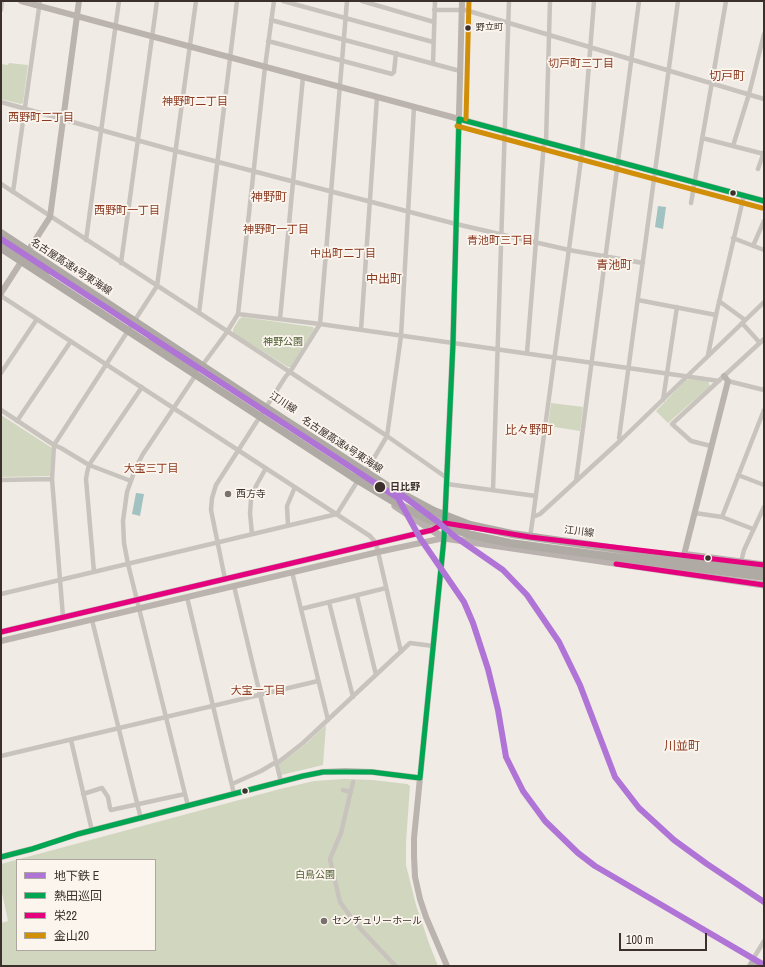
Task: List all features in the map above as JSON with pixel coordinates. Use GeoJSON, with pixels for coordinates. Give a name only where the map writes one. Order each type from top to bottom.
{"type":"FeatureCollection","features":[{"type":"Feature","properties":{"kind":"highway","name":"名古屋高速4号東海線"},"geometry":{"type":"LineString","coordinates":[[1,233],[230,384],[396,490],[434,511],[470,525],[512,534],[764,570]]}},
{"type":"Feature","properties":{"kind":"highway"},"geometry":{"type":"LineString","coordinates":[[1,241],[117,318],[222,384],[230,384]]}},
{"type":"Feature","properties":{"kind":"highway","name":"名古屋高速4号東海線"},"geometry":{"type":"LineString","coordinates":[[1,248],[347,473],[398,504],[431,521],[467,534],[510,543],[764,578]]}},
{"type":"Feature","properties":{"kind":"main road","name":"江川線"},"geometry":{"type":"LineString","coordinates":[[1,228],[445,523],[530,537],[764,565]]}},
{"type":"Feature","properties":{"kind":"main road"},"geometry":{"type":"LineString","coordinates":[[1,252],[444,538],[764,585]]}},
{"type":"Feature","properties":{"kind":"street"},"geometry":{"type":"LineString","coordinates":[[1,10],[2,1]]}},
{"type":"Feature","properties":{"kind":"street"},"geometry":{"type":"LineString","coordinates":[[21,1],[39,3],[77,16],[303,78],[764,201]]}},
{"type":"Feature","properties":{"kind":"street"},"geometry":{"type":"LineString","coordinates":[[79,1],[50,217],[1,294],[370,536],[376,543],[401,652]]}},
{"type":"Feature","properties":{"kind":"street"},"geometry":{"type":"LineString","coordinates":[[86,240],[119,1]]}},
{"type":"Feature","properties":{"kind":"street"},"geometry":{"type":"LineString","coordinates":[[121,263],[157,1]]}},
{"type":"Feature","properties":{"kind":"street"},"geometry":{"type":"LineString","coordinates":[[63,617],[52,479],[54,445],[157,286],[196,1]]}},
{"type":"Feature","properties":{"kind":"street"},"geometry":{"type":"LineString","coordinates":[[199,313],[237,1]]}},
{"type":"Feature","properties":{"kind":"street"},"geometry":{"type":"LineString","coordinates":[[204,363],[228,332],[238,314],[265,67],[274,1]]}},
{"type":"Feature","properties":{"kind":"street"},"geometry":{"type":"LineString","coordinates":[[282,1],[433,42]]}},
{"type":"Feature","properties":{"kind":"street"},"geometry":{"type":"LineString","coordinates":[[225,579],[211,510],[212,498],[216,485],[320,324],[347,1]]}},
{"type":"Feature","properties":{"kind":"street"},"geometry":{"type":"LineString","coordinates":[[362,1],[434,22]]}},
{"type":"Feature","properties":{"kind":"street"},"geometry":{"type":"LineString","coordinates":[[433,64],[434,1]]}},
{"type":"Feature","properties":{"kind":"street"},"geometry":{"type":"LineString","coordinates":[[447,966],[420,899],[415,877],[414,838],[445,523],[456,224],[462,1]]}},
{"type":"Feature","properties":{"kind":"street"},"geometry":{"type":"LineString","coordinates":[[493,490],[509,1]]}},
{"type":"Feature","properties":{"kind":"street"},"geometry":{"type":"LineString","coordinates":[[526,353],[545,142],[550,1]]}},
{"type":"Feature","properties":{"kind":"street"},"geometry":{"type":"LineString","coordinates":[[530,537],[582,152],[594,1]]}},
{"type":"Feature","properties":{"kind":"street"},"geometry":{"type":"LineString","coordinates":[[576,481],[639,1]]}},
{"type":"Feature","properties":{"kind":"street"},"geometry":{"type":"LineString","coordinates":[[621,440],[619,438],[678,1]]}},
{"type":"Feature","properties":{"kind":"street"},"geometry":{"type":"LineString","coordinates":[[691,202],[726,1]]}},
{"type":"Feature","properties":{"kind":"street"},"geometry":{"type":"LineString","coordinates":[[13,192],[39,3]]}},
{"type":"Feature","properties":{"kind":"street"},"geometry":{"type":"LineString","coordinates":[[434,10],[462,10],[764,99]]}},
{"type":"Feature","properties":{"kind":"street"},"geometry":{"type":"LineString","coordinates":[[271,20],[460,71]]}},
{"type":"Feature","properties":{"kind":"street"},"geometry":{"type":"LineString","coordinates":[[733,146],[749,94],[764,34]]}},
{"type":"Feature","properties":{"kind":"street"},"geometry":{"type":"LineString","coordinates":[[268,41],[392,74],[394,72],[396,54]]}},
{"type":"Feature","properties":{"kind":"street"},"geometry":{"type":"LineString","coordinates":[[280,319],[303,78]]}},
{"type":"Feature","properties":{"kind":"street"},"geometry":{"type":"LineString","coordinates":[[361,330],[377,97]]}},
{"type":"Feature","properties":{"kind":"street"},"geometry":{"type":"LineString","coordinates":[[1,102],[254,172],[456,224],[569,250],[643,263]]}},
{"type":"Feature","properties":{"kind":"street"},"geometry":{"type":"LineString","coordinates":[[366,470],[387,436],[401,336],[414,107]]}},
{"type":"Feature","properties":{"kind":"street"},"geometry":{"type":"LineString","coordinates":[[702,138],[764,153],[758,169]]}},
{"type":"Feature","properties":{"kind":"street"},"geometry":{"type":"LineString","coordinates":[[1,184],[387,436],[447,481],[493,490],[536,496]]}},
{"type":"Feature","properties":{"kind":"street"},"geometry":{"type":"LineString","coordinates":[[708,356],[719,300],[744,195]]}},
{"type":"Feature","properties":{"kind":"street"},"geometry":{"type":"LineString","coordinates":[[753,246],[764,221]]}},
{"type":"Feature","properties":{"kind":"street"},"geometry":{"type":"LineString","coordinates":[[733,238],[764,250]]}},
{"type":"Feature","properties":{"kind":"street"},"geometry":{"type":"LineString","coordinates":[[638,300],[716,315]]}},
{"type":"Feature","properties":{"kind":"street"},"geometry":{"type":"LineString","coordinates":[[711,446],[691,441],[672,424],[723,379],[762,341],[744,321],[719,300]]}},
{"type":"Feature","properties":{"kind":"street"},"geometry":{"type":"LineString","coordinates":[[533,517],[540,514],[664,400],[764,302]]}},
{"type":"Feature","properties":{"kind":"street"},"geometry":{"type":"LineString","coordinates":[[664,400],[676,307]]}},
{"type":"Feature","properties":{"kind":"street"},"geometry":{"type":"LineString","coordinates":[[238,314],[320,324],[687,376],[723,379],[764,390]]}},
{"type":"Feature","properties":{"kind":"street"},"geometry":{"type":"LineString","coordinates":[[1,373],[37,319]]}},
{"type":"Feature","properties":{"kind":"street"},"geometry":{"type":"LineString","coordinates":[[17,421],[71,341]]}},
{"type":"Feature","properties":{"kind":"street"},"geometry":{"type":"LineString","coordinates":[[188,806],[128,564],[124,543],[123,521],[126,500],[131,482],[143,454],[195,376]]}},
{"type":"Feature","properties":{"kind":"street"},"geometry":{"type":"LineString","coordinates":[[684,555],[711,446],[723,379]]}},
{"type":"Feature","properties":{"kind":"street"},"geometry":{"type":"LineString","coordinates":[[94,572],[86,479],[89,465],[142,387]]}},
{"type":"Feature","properties":{"kind":"street"},"geometry":{"type":"LineString","coordinates":[[1,410],[54,445],[89,465],[131,482]]}},
{"type":"Feature","properties":{"kind":"street"},"geometry":{"type":"LineString","coordinates":[[722,517],[764,410]]}},
{"type":"Feature","properties":{"kind":"street"},"geometry":{"type":"LineString","coordinates":[[252,534],[250,512],[251,500],[256,486],[266,468]]}},
{"type":"Feature","properties":{"kind":"street"},"geometry":{"type":"LineString","coordinates":[[738,475],[764,485]]}},
{"type":"Feature","properties":{"kind":"street"},"geometry":{"type":"LineString","coordinates":[[1,480],[52,479]]}},
{"type":"Feature","properties":{"kind":"street"},"geometry":{"type":"LineString","coordinates":[[1,594],[337,514],[357,482]]}},
{"type":"Feature","properties":{"kind":"street"},"geometry":{"type":"LineString","coordinates":[[288,526],[287,506],[295,487]]}},
{"type":"Feature","properties":{"kind":"street"},"geometry":{"type":"LineString","coordinates":[[741,562],[744,550],[764,507]]}},
{"type":"Feature","properties":{"kind":"street"},"geometry":{"type":"LineString","coordinates":[[695,513],[722,517],[753,529]]}},
{"type":"Feature","properties":{"kind":"street"},"geometry":{"type":"LineString","coordinates":[[1,632],[432,530],[445,523]]}},
{"type":"Feature","properties":{"kind":"street"},"geometry":{"type":"LineString","coordinates":[[1,641],[378,552],[444,538]]}},
{"type":"Feature","properties":{"kind":"street"},"geometry":{"type":"LineString","coordinates":[[292,572],[328,720]]}},
{"type":"Feature","properties":{"kind":"street"},"geometry":{"type":"LineString","coordinates":[[234,586],[281,782]]}},
{"type":"Feature","properties":{"kind":"street"},"geometry":{"type":"LineString","coordinates":[[301,609],[386,588]]}},
{"type":"Feature","properties":{"kind":"street"},"geometry":{"type":"LineString","coordinates":[[356,596],[376,676]]}},
{"type":"Feature","properties":{"kind":"street"},"geometry":{"type":"LineString","coordinates":[[187,597],[234,794]]}},
{"type":"Feature","properties":{"kind":"street"},"geometry":{"type":"LineString","coordinates":[[329,602],[353,697]]}},
{"type":"Feature","properties":{"kind":"street"},"geometry":{"type":"LineString","coordinates":[[92,620],[140,819]]}},
{"type":"Feature","properties":{"kind":"street"},"geometry":{"type":"LineString","coordinates":[[232,784],[276,763],[303,743],[410,643],[433,646]]}},
{"type":"Feature","properties":{"kind":"street"},"geometry":{"type":"LineString","coordinates":[[1,756],[318,681]]}},
{"type":"Feature","properties":{"kind":"street"},"geometry":{"type":"LineString","coordinates":[[71,740],[92,831]]}},
{"type":"Feature","properties":{"kind":"street"},"geometry":{"type":"LineString","coordinates":[[1,856],[303,776],[336,771],[372,772],[420,778]]}},
{"type":"Feature","properties":{"kind":"street"},"geometry":{"type":"LineString","coordinates":[[353,782],[341,833],[330,859],[340,902],[356,924],[396,966]]}},
{"type":"Feature","properties":{"kind":"street"},"geometry":{"type":"LineString","coordinates":[[83,794],[102,788],[108,797],[111,810],[185,794]]}},
{"type":"Feature","properties":{"kind":"street"},"geometry":{"type":"LineString","coordinates":[[343,790],[351,792]]}},
{"type":"Feature","properties":{"kind":"street"},"geometry":{"type":"LineString","coordinates":[[764,941],[750,964],[764,966]]}},
{"type":"Feature","properties":{"kind":"green space"},"geometry":{"type":"Polygon","coordinates":[[[9,63],[28,65],[23,103],[21,104],[1,99],[1,64],[8,65],[9,63]]]}},
{"type":"Feature","properties":{"kind":"green space","name":"神野公園"},"geometry":{"type":"Polygon","coordinates":[[[243,317],[313,327],[314,329],[291,367],[288,367],[233,333],[233,329],[240,318],[243,317]]]}},
{"type":"Feature","properties":{"kind":"green space"},"geometry":{"type":"Polygon","coordinates":[[[686,380],[708,381],[710,386],[668,423],[656,411],[686,380]]]}},
{"type":"Feature","properties":{"kind":"green space"},"geometry":{"type":"Polygon","coordinates":[[[551,403],[583,407],[580,431],[548,426],[551,403]]]}},
{"type":"Feature","properties":{"kind":"green space"},"geometry":{"type":"Polygon","coordinates":[[[1,415],[52,448],[50,476],[1,477],[1,415]]]}},
{"type":"Feature","properties":{"kind":"green space"},"geometry":{"type":"Polygon","coordinates":[[[326,725],[323,765],[281,775],[279,764],[306,744],[326,725]]]}},
{"type":"Feature","properties":{"kind":"green space","name":"白鳥公園"},"geometry":{"type":"Polygon","coordinates":[[[344,779],[373,780],[407,784],[410,786],[406,865],[416,905],[438,966],[1,966],[1,923],[8,921],[1,888],[1,864],[16,860],[16,951],[156,951],[156,859],[20,859],[314,781],[344,779]]]}},
{"type":"Feature","properties":{"kind":"water"},"geometry":{"type":"Polygon","coordinates":[[[658,206],[666,207],[663,229],[655,227],[658,206]]]}},
{"type":"Feature","properties":{"kind":"water"},"geometry":{"type":"Polygon","coordinates":[[[136,493],[144,494],[140,516],[132,514],[136,493]]]}},
{"type":"Feature","properties":{"kind":"metro line","name":"E"},"geometry":{"type":"LineString","coordinates":[[1,239],[398,498],[420,538],[464,602],[473,623],[488,669],[498,710],[506,757],[523,791],[545,821],[578,853],[595,866],[764,965]]}},
{"type":"Feature","properties":{"kind":"metro line","name":"E"},"geometry":{"type":"LineString","coordinates":[[399,493],[454,536],[503,570],[527,595],[559,642],[580,685],[615,777],[639,808],[674,840],[764,902]]}},
{"type":"Feature","properties":{"kind":"transit line","name":"金山20"},"geometry":{"type":"LineString","coordinates":[[466,119],[469,1]]}},
{"type":"Feature","properties":{"kind":"transit line","name":"熱田巡回"},"geometry":{"type":"LineString","coordinates":[[459,119],[764,201]]}},
{"type":"Feature","properties":{"kind":"transit line","name":"熱田巡回"},"geometry":{"type":"LineString","coordinates":[[420,778],[444,538],[453,343],[459,119]]}},
{"type":"Feature","properties":{"kind":"transit line","name":"金山20"},"geometry":{"type":"LineString","coordinates":[[457,126],[762,208]]}},
{"type":"Feature","properties":{"kind":"transit line","name":"栄22"},"geometry":{"type":"LineString","coordinates":[[1,632],[432,530],[445,523],[530,537],[764,565]]}},
{"type":"Feature","properties":{"kind":"transit line","name":"栄22"},"geometry":{"type":"LineString","coordinates":[[616,564],[764,585]]}},
{"type":"Feature","properties":{"kind":"transit line","name":"熱田巡回"},"geometry":{"type":"LineString","coordinates":[[1,857],[32,849],[78,834],[323,772],[372,772],[420,778]]}},
{"type":"Feature","properties":{"kind":"place","name":"野立町"},"geometry":{"type":"Point","coordinates":[468,28]}},
{"type":"Feature","properties":{"kind":"place","name":"日比野"},"geometry":{"type":"Point","coordinates":[380,487]}},
{"type":"Feature","properties":{"kind":"place","name":"西方寺"},"geometry":{"type":"Point","coordinates":[228,494]}},
{"type":"Feature","properties":{"kind":"place","name":"センチュリーホール"},"geometry":{"type":"Point","coordinates":[324,921]}},
{"type":"Feature","properties":{"kind":"district","name":"切戸町三丁目"},"geometry":{"type":"Point","coordinates":[581,64]}},
{"type":"Feature","properties":{"kind":"district","name":"切戸町"},"geometry":{"type":"Point","coordinates":[727,77]}},
{"type":"Feature","properties":{"kind":"district","name":"神野町二丁目"},"geometry":{"type":"Point","coordinates":[195,102]}},
{"type":"Feature","properties":{"kind":"district","name":"西野町二丁目"},"geometry":{"type":"Point","coordinates":[41,118]}},
{"type":"Feature","properties":{"kind":"district","name":"神野町"},"geometry":{"type":"Point","coordinates":[269,198]}},
{"type":"Feature","properties":{"kind":"district","name":"西野町一丁目"},"geometry":{"type":"Point","coordinates":[127,211]}},
{"type":"Feature","properties":{"kind":"district","name":"神野町一丁目"},"geometry":{"type":"Point","coordinates":[276,230]}},
{"type":"Feature","properties":{"kind":"district","name":"青池町三丁目"},"geometry":{"type":"Point","coordinates":[500,241]}},
{"type":"Feature","properties":{"kind":"district","name":"中出町二丁目"},"geometry":{"type":"Point","coordinates":[343,254]}},
{"type":"Feature","properties":{"kind":"district","name":"青池町"},"geometry":{"type":"Point","coordinates":[614,266]}},
{"type":"Feature","properties":{"kind":"district","name":"中出町"},"geometry":{"type":"Point","coordinates":[384,280]}},
{"type":"Feature","properties":{"kind":"district","name":"比々野町"},"geometry":{"type":"Point","coordinates":[529,431]}},
{"type":"Feature","properties":{"kind":"district","name":"大宝三丁目"},"geometry":{"type":"Point","coordinates":[151,469]}},
{"type":"Feature","properties":{"kind":"district","name":"大宝一丁目"},"geometry":{"type":"Point","coordinates":[258,691]}},
{"type":"Feature","properties":{"kind":"district","name":"川並町"},"geometry":{"type":"Point","coordinates":[682,747]}}]}
